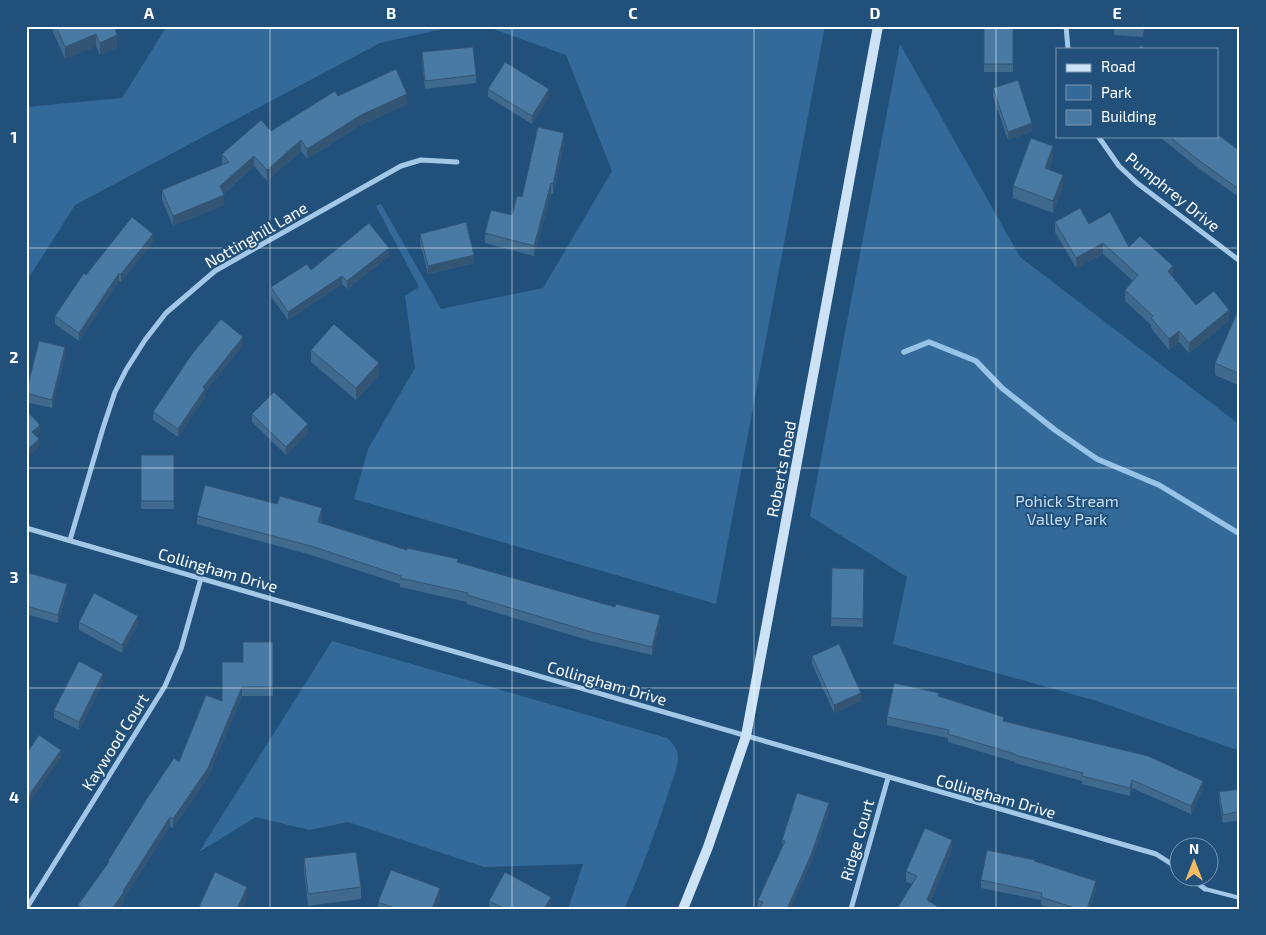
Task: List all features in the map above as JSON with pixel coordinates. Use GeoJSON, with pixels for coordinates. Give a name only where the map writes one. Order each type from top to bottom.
{"type":"FeatureCollection","features":[{"type":"Feature","properties":{"kind":"main road","name":"Roberts Road"},"geometry":{"type":"LineString","coordinates":[[683,909],[708,847],[746,736],[878,26]]}},
{"type":"Feature","properties":{"kind":"street"},"geometry":{"type":"LineString","coordinates":[[1066,26],[1068,48]]}},
{"type":"Feature","properties":{"kind":"street","name":"Pumphrey Drive"},"geometry":{"type":"LineString","coordinates":[[1099,138],[1118,166],[1137,183],[1240,261]]}},
{"type":"Feature","properties":{"kind":"street","name":"Nottinghill Lane"},"geometry":{"type":"LineString","coordinates":[[70,540],[115,392],[145,340],[166,313],[215,271],[401,166],[421,160],[457,162]]}},
{"type":"Feature","properties":{"kind":"street","name":"Collingham Drive"},"geometry":{"type":"LineString","coordinates":[[26,528],[1156,854],[1168,862]]}},
{"type":"Feature","properties":{"kind":"street","name":"Kaywood Court"},"geometry":{"type":"LineString","coordinates":[[26,909],[165,686],[181,649],[201,578]]}},
{"type":"Feature","properties":{"kind":"street","name":"Ridge Court"},"geometry":{"type":"LineString","coordinates":[[850,909],[888,778]]}},
{"type":"Feature","properties":{"kind":"lane"},"geometry":{"type":"LineString","coordinates":[[1205,889],[1240,898]]}},
{"type":"Feature","properties":{"kind":"green space"},"geometry":{"type":"Polygon","coordinates":[[[167,26],[456,26],[380,43],[75,205],[26,282],[26,107],[122,98],[167,26]]]}},
{"type":"Feature","properties":{"kind":"green space"},"geometry":{"type":"Polygon","coordinates":[[[485,26],[825,26],[716,604],[354,499],[368,449],[415,368],[405,296],[419,287],[376,206],[381,204],[441,309],[543,288],[612,171],[566,55],[485,26]]]}},
{"type":"Feature","properties":{"kind":"green space","name":"Pohick Stream Valley Park"},"geometry":{"type":"Polygon","coordinates":[[[900,44],[1020,257],[1240,425],[1240,751],[1097,701],[893,644],[907,577],[810,516],[900,44]]]}},
{"type":"Feature","properties":{"kind":"green space"},"geometry":{"type":"Polygon","coordinates":[[[332,641],[667,738],[675,746],[678,754],[676,771],[648,852],[624,909],[568,909],[583,864],[484,867],[348,822],[309,830],[256,817],[199,852],[332,641]]]}},
{"type":"Feature","properties":{"kind":"building"},"geometry":{"type":"Polygon","coordinates":[[[56,26],[114,26],[117,35],[100,43],[96,34],[65,47],[56,26]]]}},
{"type":"Feature","properties":{"kind":"building"},"geometry":{"type":"Polygon","coordinates":[[[984,26],[1013,26],[1013,64],[984,64],[984,26]]]}},
{"type":"Feature","properties":{"kind":"building"},"geometry":{"type":"Polygon","coordinates":[[[1114,26],[1144,26],[1143,29],[1114,26]]]}},
{"type":"Feature","properties":{"kind":"building"},"geometry":{"type":"Polygon","coordinates":[[[473,47],[476,75],[425,81],[422,52],[473,47]]]}},
{"type":"Feature","properties":{"kind":"building"},"geometry":{"type":"Polygon","coordinates":[[[505,62],[549,89],[532,116],[488,89],[505,62]]]}},
{"type":"Feature","properties":{"kind":"building"},"geometry":{"type":"Polygon","coordinates":[[[396,69],[407,94],[361,115],[307,149],[301,140],[267,170],[254,156],[220,186],[224,195],[173,216],[162,190],[229,162],[222,154],[261,120],[271,131],[335,91],[338,96],[396,69]]]}},
{"type":"Feature","properties":{"kind":"building"},"geometry":{"type":"Polygon","coordinates":[[[1018,80],[1032,123],[1008,132],[993,88],[1018,80]]]}},
{"type":"Feature","properties":{"kind":"building"},"geometry":{"type":"Polygon","coordinates":[[[538,127],[564,133],[553,184],[551,183],[534,246],[485,233],[491,210],[512,215],[517,196],[522,197],[538,127]]]}},
{"type":"Feature","properties":{"kind":"building"},"geometry":{"type":"Polygon","coordinates":[[[1218,135],[1240,151],[1240,190],[1171,138],[1218,138],[1218,135]]]}},
{"type":"Feature","properties":{"kind":"building"},"geometry":{"type":"Polygon","coordinates":[[[1031,138],[1053,146],[1045,168],[1063,175],[1053,201],[1013,186],[1031,138]]]}},
{"type":"Feature","properties":{"kind":"building"},"geometry":{"type":"Polygon","coordinates":[[[1080,208],[1089,224],[1110,212],[1129,247],[1140,236],[1173,266],[1168,271],[1196,305],[1214,291],[1229,310],[1189,343],[1179,331],[1169,339],[1151,318],[1153,316],[1125,290],[1138,275],[1103,243],[1076,258],[1055,222],[1080,208]]]}},
{"type":"Feature","properties":{"kind":"building"},"geometry":{"type":"Polygon","coordinates":[[[132,217],[153,234],[121,274],[119,273],[79,333],[55,316],[84,273],[86,275],[132,217]]]}},
{"type":"Feature","properties":{"kind":"building"},"geometry":{"type":"Polygon","coordinates":[[[466,222],[474,255],[428,266],[420,234],[466,222]]]}},
{"type":"Feature","properties":{"kind":"building"},"geometry":{"type":"Polygon","coordinates":[[[369,223],[389,248],[347,281],[342,276],[288,312],[271,287],[307,264],[311,270],[369,223]]]}},
{"type":"Feature","properties":{"kind":"building"},"geometry":{"type":"Polygon","coordinates":[[[1237,313],[1240,315],[1240,374],[1215,363],[1237,313]]]}},
{"type":"Feature","properties":{"kind":"building"},"geometry":{"type":"Polygon","coordinates":[[[221,319],[243,337],[203,387],[205,389],[178,429],[153,412],[192,354],[221,319]]]}},
{"type":"Feature","properties":{"kind":"building"},"geometry":{"type":"Polygon","coordinates":[[[334,324],[379,363],[356,388],[311,350],[334,324]]]}},
{"type":"Feature","properties":{"kind":"building"},"geometry":{"type":"Polygon","coordinates":[[[39,341],[65,347],[52,400],[26,393],[39,341]]]}},
{"type":"Feature","properties":{"kind":"building"},"geometry":{"type":"Polygon","coordinates":[[[274,392],[308,424],[286,447],[252,414],[274,392]]]}},
{"type":"Feature","properties":{"kind":"building"},"geometry":{"type":"Polygon","coordinates":[[[26,410],[40,425],[32,432],[39,439],[26,451],[26,410]]]}},
{"type":"Feature","properties":{"kind":"building"},"geometry":{"type":"Polygon","coordinates":[[[141,455],[174,455],[174,501],[141,501],[141,455]]]}},
{"type":"Feature","properties":{"kind":"building"},"geometry":{"type":"Polygon","coordinates":[[[205,485],[277,504],[280,496],[322,508],[318,522],[407,550],[407,548],[458,559],[457,562],[615,607],[616,604],[660,615],[652,647],[591,632],[467,595],[468,593],[400,578],[401,576],[311,546],[197,516],[205,485]]]}},
{"type":"Feature","properties":{"kind":"building"},"geometry":{"type":"Polygon","coordinates":[[[832,568],[864,569],[863,619],[831,618],[832,568]]]}},
{"type":"Feature","properties":{"kind":"building"},"geometry":{"type":"Polygon","coordinates":[[[26,572],[67,584],[58,615],[26,606],[26,572]]]}},
{"type":"Feature","properties":{"kind":"building"},"geometry":{"type":"Polygon","coordinates":[[[94,593],[138,616],[122,645],[79,622],[94,593]]]}},
{"type":"Feature","properties":{"kind":"building"},"geometry":{"type":"Polygon","coordinates":[[[243,642],[273,642],[273,687],[242,687],[208,768],[173,819],[170,817],[112,909],[84,909],[78,905],[109,862],[174,758],[179,762],[206,695],[222,701],[222,662],[243,662],[243,642]]]}},
{"type":"Feature","properties":{"kind":"building"},"geometry":{"type":"Polygon","coordinates":[[[839,644],[861,693],[834,705],[812,656],[839,644]]]}},
{"type":"Feature","properties":{"kind":"building"},"geometry":{"type":"Polygon","coordinates":[[[79,661],[103,674],[79,722],[54,710],[79,661]]]}},
{"type":"Feature","properties":{"kind":"building"},"geometry":{"type":"Polygon","coordinates":[[[894,683],[939,693],[938,696],[1004,717],[1003,721],[1148,756],[1203,781],[1191,806],[1132,780],[1130,788],[1082,776],[1083,773],[1015,755],[948,734],[949,730],[887,717],[894,683]]]}},
{"type":"Feature","properties":{"kind":"building"},"geometry":{"type":"Polygon","coordinates":[[[39,735],[61,750],[32,791],[26,803],[26,754],[39,735]]]}},
{"type":"Feature","properties":{"kind":"building"},"geometry":{"type":"Polygon","coordinates":[[[1240,789],[1240,811],[1223,815],[1219,792],[1240,789]]]}},
{"type":"Feature","properties":{"kind":"building"},"geometry":{"type":"Polygon","coordinates":[[[797,793],[829,803],[811,855],[787,909],[759,909],[763,902],[758,900],[785,841],[782,840],[797,793]]]}},
{"type":"Feature","properties":{"kind":"building"},"geometry":{"type":"Polygon","coordinates":[[[925,828],[952,840],[927,900],[942,909],[902,909],[898,907],[917,876],[906,871],[925,828]]]}},
{"type":"Feature","properties":{"kind":"building"},"geometry":{"type":"Polygon","coordinates":[[[987,850],[1035,860],[1096,881],[1087,909],[1078,909],[1041,897],[1042,893],[981,880],[987,850]]]}},
{"type":"Feature","properties":{"kind":"building"},"geometry":{"type":"Polygon","coordinates":[[[356,852],[361,887],[308,894],[304,858],[356,852]]]}},
{"type":"Feature","properties":{"kind":"building"},"geometry":{"type":"Polygon","coordinates":[[[391,870],[440,888],[432,909],[397,909],[378,902],[391,870]]]}},
{"type":"Feature","properties":{"kind":"building"},"geometry":{"type":"Polygon","coordinates":[[[215,872],[247,887],[237,909],[198,909],[215,872]]]}},
{"type":"Feature","properties":{"kind":"building"},"geometry":{"type":"Polygon","coordinates":[[[505,872],[551,897],[544,909],[505,909],[489,901],[505,872]]]}},
{"type":"Feature","properties":{"kind":"waterway"},"geometry":{"type":"LineString","coordinates":[[904,352],[929,342],[976,361],[1002,388],[1055,430],[1097,459],[1159,485],[1240,534]]}}]}
